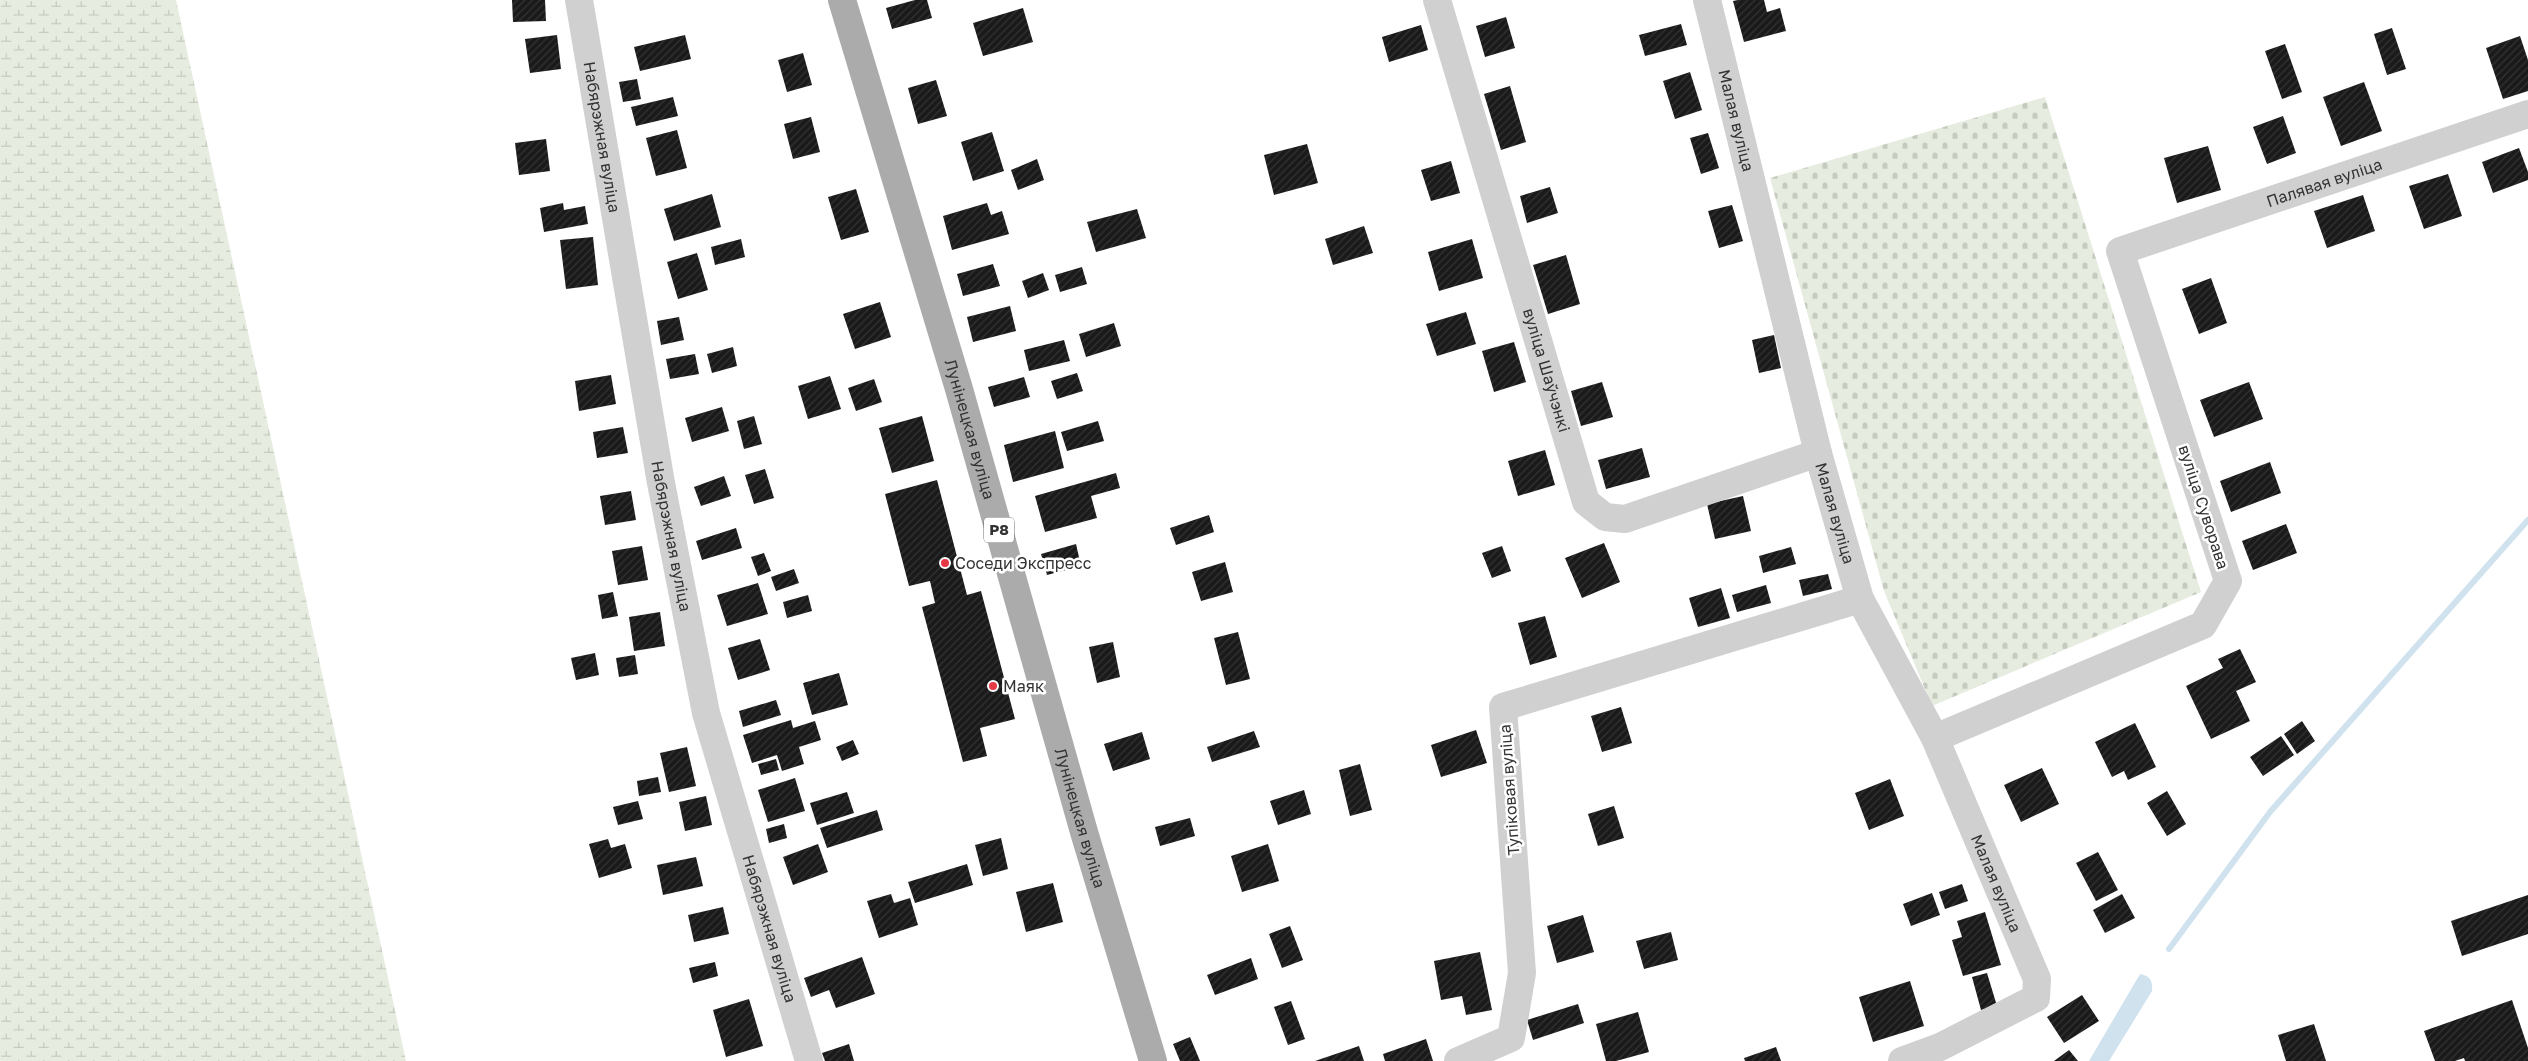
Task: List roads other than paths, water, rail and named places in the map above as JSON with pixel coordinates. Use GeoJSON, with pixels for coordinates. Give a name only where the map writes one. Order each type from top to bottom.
{"type":"FeatureCollection","features":[{"type":"Feature","properties":{"kind":"main road","name":"Лунінецкая вуліца"},"geometry":{"type":"LineString","coordinates":[[842,0],[959,389],[1084,832],[1153,1061]]}},
{"type":"Feature","properties":{"kind":"street","name":"Набярэжная вуліца"},"geometry":{"type":"LineString","coordinates":[[580,0],[661,483],[706,714],[809,1061]]}},
{"type":"Feature","properties":{"kind":"street","name":"вуліца Шаўчэнкі"},"geometry":{"type":"LineString","coordinates":[[1437,0],[1586,502],[1605,517],[1625,519],[1818,452]]}},
{"type":"Feature","properties":{"kind":"street","name":"Малая вуліца"},"geometry":{"type":"LineString","coordinates":[[1707,0],[1818,452],[1860,599],[1935,738],[2037,979],[2036,998],[1940,1047],[1902,1061]]}},
{"type":"Feature","properties":{"kind":"street","name":"Палявая вуліца"},"geometry":{"type":"LineString","coordinates":[[2120,251],[2528,114]]}},
{"type":"Feature","properties":{"kind":"street","name":"вуліца Суворава"},"geometry":{"type":"LineString","coordinates":[[1935,738],[2203,625],[2228,581],[2120,251]]}},
{"type":"Feature","properties":{"kind":"street","name":"Тупіковая вуліца"},"geometry":{"type":"LineString","coordinates":[[1458,1061],[1511,1038],[1522,973],[1503,707],[1860,599]]}},
{"type":"Feature","properties":{"kind":"water"},"geometry":{"type":"Polygon","coordinates":[[[2140,974],[2150,979],[2152,991],[2109,1061],[2089,1061],[2140,974]]]}},
{"type":"Feature","properties":{"kind":"waterway"},"geometry":{"type":"LineString","coordinates":[[2169,949],[2270,812],[2528,520]]}},
{"type":"Feature","properties":{"kind":"place","name":"Соседи Экспресс"},"geometry":{"type":"Point","coordinates":[945,563]}},
{"type":"Feature","properties":{"kind":"place","name":"Маяк"},"geometry":{"type":"Point","coordinates":[993,686]}}]}
